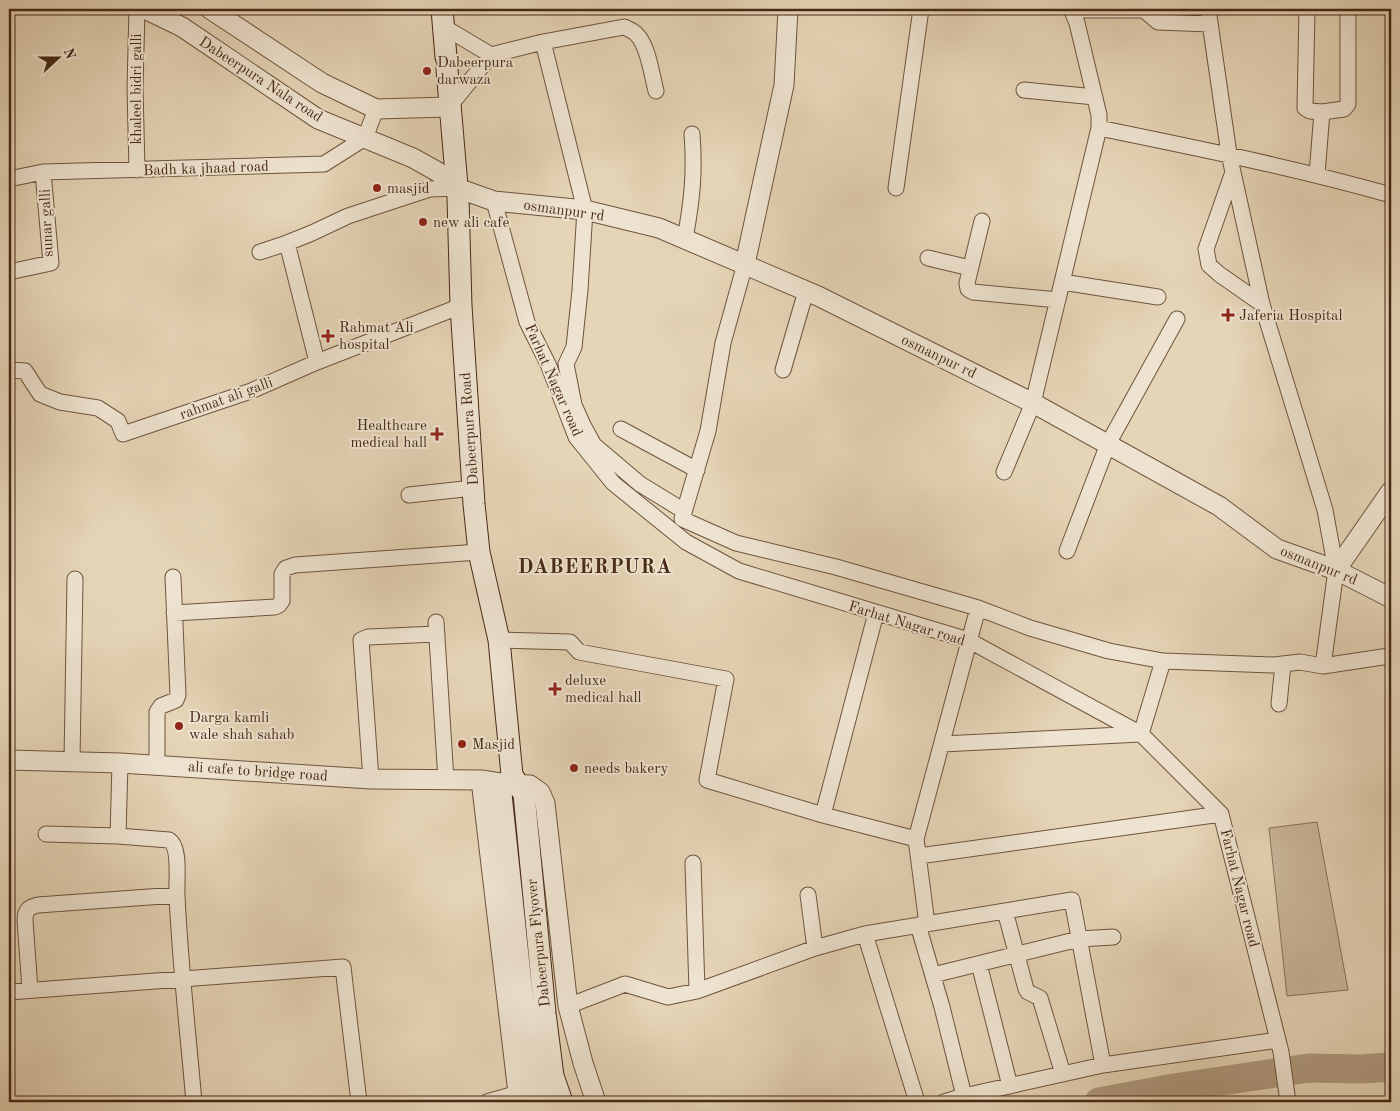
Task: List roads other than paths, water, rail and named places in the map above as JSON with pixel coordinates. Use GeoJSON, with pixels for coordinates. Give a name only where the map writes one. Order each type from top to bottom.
{"type":"FeatureCollection","features":[{"type":"Feature","properties":{"kind":"main road","name":"Dabeerpura Road"},"geometry":{"type":"LineString","coordinates":[[443,18],[457,188],[461,306],[473,488],[479,552],[499,640],[512,786]]}},
{"type":"Feature","properties":{"kind":"main road","name":"Dabeerpura Flyover"},"geometry":{"type":"LineString","coordinates":[[512,786],[524,1013],[534,1080],[541,1102]]}},
{"type":"Feature","properties":{"kind":"main road","name":"Dabeerpura Flyover"},"geometry":{"type":"LineString","coordinates":[[512,786],[553,1076],[562,1102]]}},
{"type":"Feature","properties":{"kind":"street","name":"khaleel bidri galli"},"geometry":{"type":"LineString","coordinates":[[137,9],[135,88],[137,170]]}},
{"type":"Feature","properties":{"kind":"street","name":"Dabeerpura Nala road"},"geometry":{"type":"LineString","coordinates":[[145,9],[182,27],[318,118],[413,158],[438,172],[457,188]]}},
{"type":"Feature","properties":{"kind":"street","name":"Dabeerpura Nala road"},"geometry":{"type":"LineString","coordinates":[[210,9],[322,83],[376,109],[449,107]]}},
{"type":"Feature","properties":{"kind":"street"},"geometry":{"type":"LineString","coordinates":[[788,9],[784,85],[745,264],[723,343],[708,430],[682,519],[736,543],[836,567],[978,608],[1030,628],[1109,651],[1163,661],[1283,664],[1300,662],[1323,666],[1391,655]]}},
{"type":"Feature","properties":{"kind":"street"},"geometry":{"type":"LineString","coordinates":[[896,188],[921,9]]}},
{"type":"Feature","properties":{"kind":"street"},"geometry":{"type":"LineString","coordinates":[[1004,472],[1033,402],[1099,128],[1099,115],[1095,97],[1077,23],[1071,9],[1144,10],[1158,22],[1209,16],[1229,154],[1262,304],[1325,510],[1336,570],[1323,666]]}},
{"type":"Feature","properties":{"kind":"street"},"geometry":{"type":"LineString","coordinates":[[1307,9],[1305,108],[1310,111],[1322,112],[1344,109],[1348,104],[1348,9]]}},
{"type":"Feature","properties":{"kind":"street"},"geometry":{"type":"LineString","coordinates":[[443,18],[491,56]]}},
{"type":"Feature","properties":{"kind":"street"},"geometry":{"type":"LineString","coordinates":[[449,107],[491,56],[543,42],[624,27],[638,35],[643,45],[656,91]]}},
{"type":"Feature","properties":{"kind":"street","name":"Farhat Nagar road"},"geometry":{"type":"LineString","coordinates":[[543,42],[584,210],[580,290],[574,347],[566,364],[574,405],[594,446],[640,484],[684,511]]}},
{"type":"Feature","properties":{"kind":"street"},"geometry":{"type":"LineString","coordinates":[[1024,90],[1095,97]]}},
{"type":"Feature","properties":{"kind":"street"},"geometry":{"type":"LineString","coordinates":[[365,138],[376,109]]}},
{"type":"Feature","properties":{"kind":"street"},"geometry":{"type":"LineString","coordinates":[[1317,174],[1322,112]]}},
{"type":"Feature","properties":{"kind":"street"},"geometry":{"type":"LineString","coordinates":[[1099,128],[1317,174],[1391,195]]}},
{"type":"Feature","properties":{"kind":"street"},"geometry":{"type":"LineString","coordinates":[[685,239],[693,195],[692,134]]}},
{"type":"Feature","properties":{"kind":"street","name":"Badh ka jhaad road"},"geometry":{"type":"LineString","coordinates":[[9,179],[43,172],[324,164],[365,138]]}},
{"type":"Feature","properties":{"kind":"street","name":"sunar galli"},"geometry":{"type":"LineString","coordinates":[[9,272],[51,263],[43,172]]}},
{"type":"Feature","properties":{"kind":"street"},"geometry":{"type":"LineString","coordinates":[[1233,172],[1206,249],[1210,265],[1219,274],[1262,304]]}},
{"type":"Feature","properties":{"kind":"street"},"geometry":{"type":"LineString","coordinates":[[260,252],[312,233],[348,216],[430,189],[457,188]]}},
{"type":"Feature","properties":{"kind":"street","name":"osmanpur rd"},"geometry":{"type":"LineString","coordinates":[[457,188],[494,201],[584,210],[660,228],[745,264],[806,291],[1033,402],[1219,506],[1277,549],[1336,570],[1391,598]]}},
{"type":"Feature","properties":{"kind":"street","name":"Farhat Nagar road"},"geometry":{"type":"LineString","coordinates":[[494,201],[528,322],[548,364],[576,437],[613,483],[686,542],[739,571],[968,640],[1141,734],[1221,814],[1280,1046],[1288,1098]]}},
{"type":"Feature","properties":{"kind":"street"},"geometry":{"type":"LineString","coordinates":[[982,221],[970,268],[967,283],[968,289],[973,292],[1058,300]]}},
{"type":"Feature","properties":{"kind":"street"},"geometry":{"type":"LineString","coordinates":[[287,243],[317,362]]}},
{"type":"Feature","properties":{"kind":"street"},"geometry":{"type":"LineString","coordinates":[[928,258],[970,268]]}},
{"type":"Feature","properties":{"kind":"street"},"geometry":{"type":"LineString","coordinates":[[1062,282],[1158,297]]}},
{"type":"Feature","properties":{"kind":"street"},"geometry":{"type":"LineString","coordinates":[[783,370],[806,291]]}},
{"type":"Feature","properties":{"kind":"street","name":"rahmat ali galli"},"geometry":{"type":"LineString","coordinates":[[9,370],[25,370],[40,394],[60,402],[98,408],[118,421],[123,434],[251,391],[317,362],[461,306]]}},
{"type":"Feature","properties":{"kind":"street"},"geometry":{"type":"LineString","coordinates":[[1067,550],[1108,444],[1176,319]]}},
{"type":"Feature","properties":{"kind":"street"},"geometry":{"type":"LineString","coordinates":[[621,429],[696,470]]}},
{"type":"Feature","properties":{"kind":"street"},"geometry":{"type":"LineString","coordinates":[[409,495],[473,488]]}},
{"type":"Feature","properties":{"kind":"street"},"geometry":{"type":"LineString","coordinates":[[1336,570],[1391,491]]}},
{"type":"Feature","properties":{"kind":"street"},"geometry":{"type":"LineString","coordinates":[[174,613],[275,607],[282,601],[282,574],[286,568],[295,565],[479,552]]}},
{"type":"Feature","properties":{"kind":"street"},"geometry":{"type":"LineString","coordinates":[[157,765],[158,708],[176,700],[178,695],[173,577]]}},
{"type":"Feature","properties":{"kind":"street"},"geometry":{"type":"LineString","coordinates":[[72,761],[75,579]]}},
{"type":"Feature","properties":{"kind":"street"},"geometry":{"type":"LineString","coordinates":[[964,1096],[933,975],[923,924],[919,856],[916,839],[978,608]]}},
{"type":"Feature","properties":{"kind":"street"},"geometry":{"type":"LineString","coordinates":[[823,815],[876,613]]}},
{"type":"Feature","properties":{"kind":"street"},"geometry":{"type":"LineString","coordinates":[[371,779],[362,640],[368,637],[436,628],[446,780]]}},
{"type":"Feature","properties":{"kind":"street"},"geometry":{"type":"LineString","coordinates":[[499,640],[570,642],[579,652],[726,679],[707,780],[823,815],[916,839]]}},
{"type":"Feature","properties":{"kind":"street"},"geometry":{"type":"LineString","coordinates":[[942,744],[1141,734],[1163,661]]}},
{"type":"Feature","properties":{"kind":"street"},"geometry":{"type":"LineString","coordinates":[[1279,704],[1283,664]]}},
{"type":"Feature","properties":{"kind":"street","name":"ali cafe to bridge road"},"geometry":{"type":"LineString","coordinates":[[9,760],[120,763],[371,779],[481,780],[512,786],[530,785],[540,792],[545,803],[568,1006],[596,1102]]}},
{"type":"Feature","properties":{"kind":"street"},"geometry":{"type":"LineString","coordinates":[[118,836],[120,763]]}},
{"type":"Feature","properties":{"kind":"street"},"geometry":{"type":"LineString","coordinates":[[481,780],[519,1097],[487,1102]]}},
{"type":"Feature","properties":{"kind":"street"},"geometry":{"type":"LineString","coordinates":[[919,856],[1221,814]]}},
{"type":"Feature","properties":{"kind":"street"},"geometry":{"type":"LineString","coordinates":[[46,834],[118,836],[164,839],[172,842],[176,850],[177,895],[194,1102]]}},
{"type":"Feature","properties":{"kind":"street"},"geometry":{"type":"LineString","coordinates":[[693,864],[697,991]]}},
{"type":"Feature","properties":{"kind":"street"},"geometry":{"type":"LineString","coordinates":[[30,990],[25,920],[25,912],[28,909],[38,905],[177,895]]}},
{"type":"Feature","properties":{"kind":"street"},"geometry":{"type":"LineString","coordinates":[[808,895],[815,948]]}},
{"type":"Feature","properties":{"kind":"street"},"geometry":{"type":"LineString","coordinates":[[568,1006],[626,984],[668,997],[697,991],[815,948],[865,934],[1072,900],[1103,1065]]}},
{"type":"Feature","properties":{"kind":"street"},"geometry":{"type":"LineString","coordinates":[[1006,910],[1026,989],[1040,998],[1063,1074]]}},
{"type":"Feature","properties":{"kind":"street"},"geometry":{"type":"LineString","coordinates":[[865,934],[917,1102]]}},
{"type":"Feature","properties":{"kind":"street"},"geometry":{"type":"LineString","coordinates":[[933,975],[1079,939],[1114,937]]}},
{"type":"Feature","properties":{"kind":"street"},"geometry":{"type":"LineString","coordinates":[[979,964],[1010,1086]]}},
{"type":"Feature","properties":{"kind":"street"},"geometry":{"type":"LineString","coordinates":[[9,992],[343,967],[359,1102]]}},
{"type":"Feature","properties":{"kind":"street"},"geometry":{"type":"LineString","coordinates":[[944,1102],[1103,1065],[1280,1046]]}},
{"type":"Feature","properties":{"kind":"waterway"},"geometry":{"type":"LineString","coordinates":[[1099,1102],[1174,1088],[1309,1068],[1361,1069],[1391,1067]]}},
{"type":"Feature","properties":{"kind":"place","name":"Dabeerpura darwaza"},"geometry":{"type":"Point","coordinates":[427,71]}},
{"type":"Feature","properties":{"kind":"place","name":"masjid"},"geometry":{"type":"Point","coordinates":[377,188]}},
{"type":"Feature","properties":{"kind":"place","name":"new ali cafe"},"geometry":{"type":"Point","coordinates":[423,222]}},
{"type":"Feature","properties":{"kind":"place","name":"Jaferia Hospital"},"geometry":{"type":"Point","coordinates":[1228,315]}},
{"type":"Feature","properties":{"kind":"place","name":"Rahmat Ali hospital"},"geometry":{"type":"Point","coordinates":[328,336]}},
{"type":"Feature","properties":{"kind":"place","name":"Healthcare medical hall"},"geometry":{"type":"Point","coordinates":[437,434]}},
{"type":"Feature","properties":{"kind":"place","name":"deluxe medical hall"},"geometry":{"type":"Point","coordinates":[555,689]}},
{"type":"Feature","properties":{"kind":"place","name":"Darga kamli wale shah sahab"},"geometry":{"type":"Point","coordinates":[179,726]}},
{"type":"Feature","properties":{"kind":"place","name":"Masjid"},"geometry":{"type":"Point","coordinates":[462,744]}},
{"type":"Feature","properties":{"kind":"place","name":"needs bakery"},"geometry":{"type":"Point","coordinates":[574,768]}},
{"type":"Feature","properties":{"kind":"district","name":"DABEERPURA"},"geometry":{"type":"Point","coordinates":[595,566]}}]}
